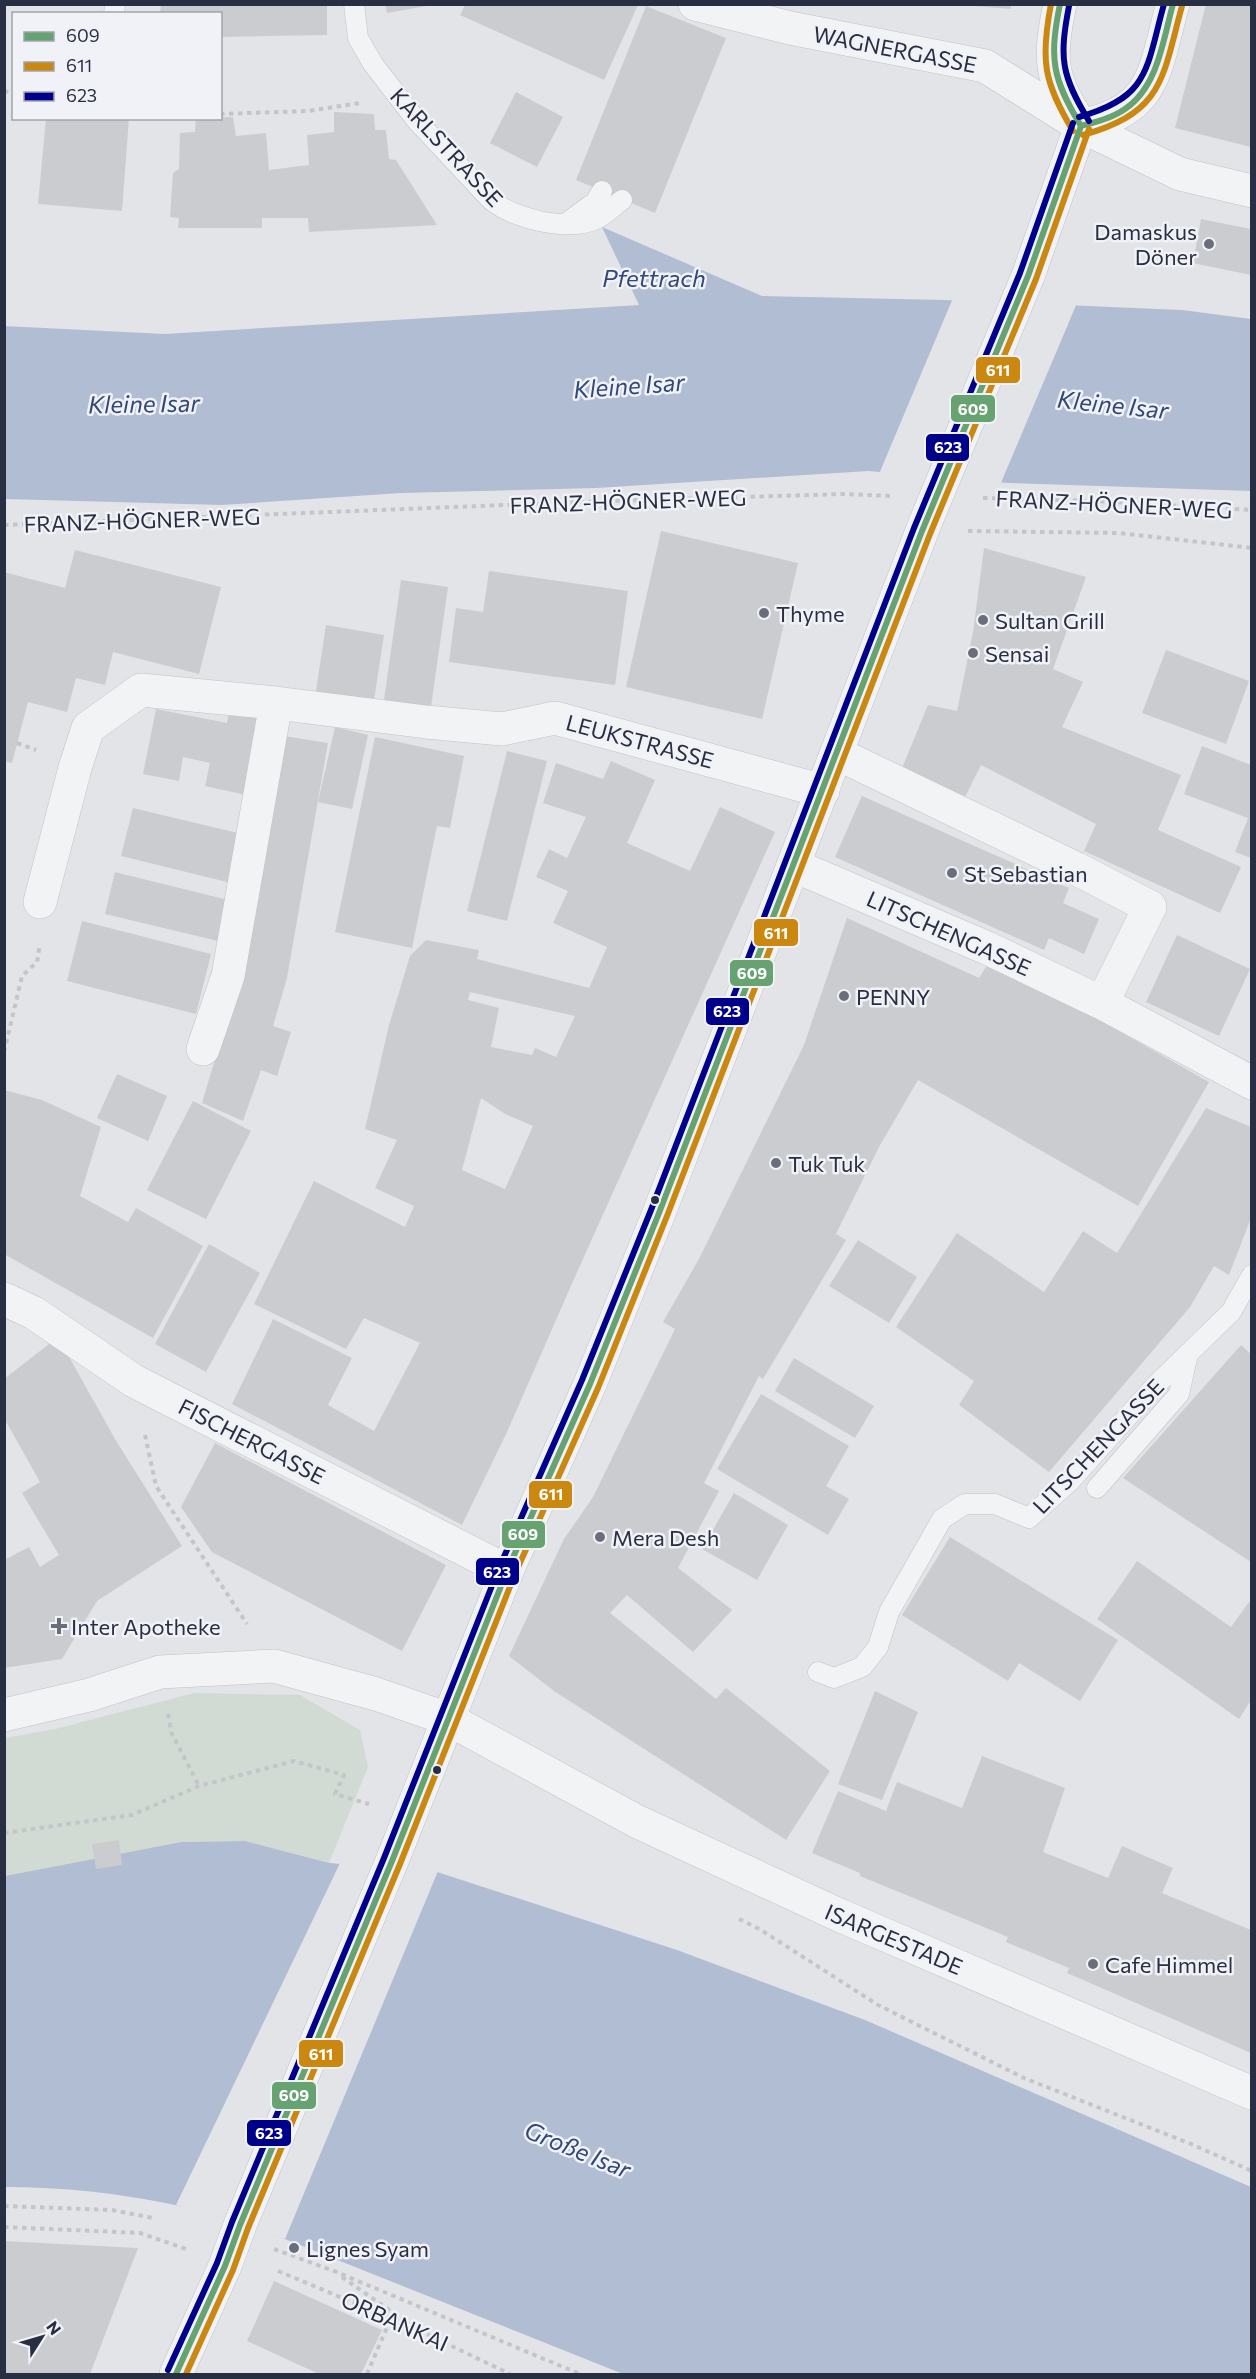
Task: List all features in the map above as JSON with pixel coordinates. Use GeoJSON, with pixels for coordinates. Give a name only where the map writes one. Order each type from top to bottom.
{"type":"FeatureCollection","features":[{"type":"Feature","properties":{"kind":"street","name":"WAGNERGASSE"},"geometry":{"type":"LineString","coordinates":[[695,4],[790,27],[985,66],[1081,126],[1180,174],[1251,191]]}},
{"type":"Feature","properties":{"kind":"street"},"geometry":{"type":"LineString","coordinates":[[1060,4],[1053,51],[1053,72],[1060,91],[1081,126]]}},
{"type":"Feature","properties":{"kind":"street"},"geometry":{"type":"LineString","coordinates":[[1081,126],[1105,121],[1135,103],[1146,91],[1153,75],[1173,4]]}},
{"type":"Feature","properties":{"kind":"street"},"geometry":{"type":"LineString","coordinates":[[176,2374],[225,2266],[240,2224],[392,1861],[507,1570],[611,1330],[795,866],[924,526],[1028,276],[1081,126]]}},
{"type":"Feature","properties":{"kind":"street","name":"LEUKSTRASSE"},"geometry":{"type":"LineString","coordinates":[[41,918],[75,768],[88,728],[141,690],[276,702],[426,722],[502,729],[555,718],[823,791]]}},
{"type":"Feature","properties":{"kind":"street"},"geometry":{"type":"LineString","coordinates":[[203,1049],[228,976],[276,702]]}},
{"type":"Feature","properties":{"kind":"street"},"geometry":{"type":"LineString","coordinates":[[838,754],[1077,869],[1150,907],[1102,1003]]}},
{"type":"Feature","properties":{"kind":"street","name":"LITSCHENGASSE"},"geometry":{"type":"LineString","coordinates":[[795,866],[987,948],[1102,1003],[1251,1083]]}},
{"type":"Feature","properties":{"kind":"street","name":"FISCHERGASSE"},"geometry":{"type":"LineString","coordinates":[[4,1299],[34,1313],[134,1381],[507,1570]]}},
{"type":"Feature","properties":{"kind":"street","name":"ISARGESTADE"},"geometry":{"type":"LineString","coordinates":[[4,1714],[89,1695],[160,1672],[274,1666],[376,1694],[448,1719],[638,1822],[839,1915],[1251,2093]]}},
{"type":"Feature","properties":{"kind":"lane","name":"KARLSTRASSE"},"geometry":{"type":"LineString","coordinates":[[354,4],[358,38],[373,64],[417,121],[491,200],[504,210],[531,219],[563,225],[596,219],[622,200]]}},
{"type":"Feature","properties":{"kind":"lane"},"geometry":{"type":"LineString","coordinates":[[563,225],[595,202],[602,191]]}},
{"type":"Feature","properties":{"kind":"lane","name":"LITSCHENGASSE"},"geometry":{"type":"LineString","coordinates":[[818,1672],[834,1678],[862,1667],[878,1647],[889,1612],[942,1519],[965,1504],[995,1504],[1029,1518],[1071,1480],[1156,1385],[1231,1312],[1251,1275]]}},
{"type":"Feature","properties":{"kind":"lane"},"geometry":{"type":"LineString","coordinates":[[1097,1488],[1179,1394],[1188,1354]]}},
{"type":"Feature","properties":{"kind":"path"},"geometry":{"type":"LineString","coordinates":[[222,114],[309,111],[398,98]]}},
{"type":"Feature","properties":{"kind":"path","name":"FRANZ-HÖGNER-WEG"},"geometry":{"type":"LineString","coordinates":[[4,525],[605,501],[844,494],[891,496]]}},
{"type":"Feature","properties":{"kind":"path","name":"FRANZ-HÖGNER-WEG"},"geometry":{"type":"LineString","coordinates":[[975,498],[1094,501],[1251,510]]}},
{"type":"Feature","properties":{"kind":"path"},"geometry":{"type":"LineString","coordinates":[[924,526],[1119,533],[1251,548]]}},
{"type":"Feature","properties":{"kind":"path"},"geometry":{"type":"LineString","coordinates":[[4,1052],[22,976],[37,962],[41,918]]}},
{"type":"Feature","properties":{"kind":"path"},"geometry":{"type":"LineString","coordinates":[[134,1381],[156,1486],[274,1666]]}},
{"type":"Feature","properties":{"kind":"path"},"geometry":{"type":"LineString","coordinates":[[160,1672],[171,1732],[199,1786]]}},
{"type":"Feature","properties":{"kind":"path"},"geometry":{"type":"LineString","coordinates":[[4,1833],[132,1815],[199,1786],[294,1761],[344,1775],[335,1794]]}},
{"type":"Feature","properties":{"kind":"path"},"geometry":{"type":"LineString","coordinates":[[732,1915],[761,1930],[878,2005],[1023,2078],[1191,2144],[1251,2171]]}},
{"type":"Feature","properties":{"kind":"path"},"geometry":{"type":"LineString","coordinates":[[4,2206],[112,2210],[153,2218]]}},
{"type":"Feature","properties":{"kind":"path"},"geometry":{"type":"LineString","coordinates":[[4,2227],[140,2233],[173,2243],[225,2266]]}},
{"type":"Feature","properties":{"kind":"path"},"geometry":{"type":"LineString","coordinates":[[311,2262],[580,2374]]}},
{"type":"Feature","properties":{"kind":"path","name":"ORBANKAI"},"geometry":{"type":"LineString","coordinates":[[278,2271],[416,2329],[510,2374]]}},
{"type":"Feature","properties":{"kind":"path"},"geometry":{"type":"LineString","coordinates":[[334,2271],[416,2329]]}},
{"type":"Feature","properties":{"kind":"path"},"geometry":{"type":"LineString","coordinates":[[367,2374],[391,2318]]}},
{"type":"Feature","properties":{"kind":"shaded area"},"geometry":{"type":"Polygon","coordinates":[[[194,1693],[300,1695],[360,1730],[368,1767],[329,1863],[245,1841],[181,1842],[5,1876],[5,1738],[55,1729],[194,1693]]]}},
{"type":"Feature","properties":{"kind":"water"},"geometry":{"type":"Polygon","coordinates":[[[602,227],[762,296],[944,300],[1182,310],[1251,319],[1251,491],[1008,483],[868,471],[596,488],[401,493],[222,505],[5,499],[4,326],[165,334],[639,305],[602,227]]]}},
{"type":"Feature","properties":{"kind":"water","name":"Große Isar"},"geometry":{"type":"Polygon","coordinates":[[[245,1841],[329,1863],[434,1871],[677,1950],[865,2020],[1251,2187],[1251,2374],[623,2374],[285,2239],[217,2217],[175,2205],[112,2194],[48,2188],[5,2187],[5,1876],[181,1842],[245,1841]]]}},
{"type":"Feature","properties":{"kind":"pier"},"geometry":{"type":"Polygon","coordinates":[[[953,298],[1077,303],[1000,485],[879,474],[953,298]]]}},
{"type":"Feature","properties":{"kind":"pier"},"geometry":{"type":"Polygon","coordinates":[[[341,1861],[419,1867],[438,1871],[285,2239],[176,2205],[341,1861]]]}},
{"type":"Feature","properties":{"kind":"building"},"geometry":{"type":"Polygon","coordinates":[[[385,4],[427,4],[427,6],[387,13],[385,4]]]}},
{"type":"Feature","properties":{"kind":"building"},"geometry":{"type":"Polygon","coordinates":[[[973,4],[1011,4],[1011,9],[973,6],[973,4]]]}},
{"type":"Feature","properties":{"kind":"building"},"geometry":{"type":"Polygon","coordinates":[[[1206,4],[1251,4],[1251,147],[1175,128],[1206,4]]]}},
{"type":"Feature","properties":{"kind":"building"},"geometry":{"type":"Polygon","coordinates":[[[161,5],[327,5],[327,35],[222,37],[222,12],[160,12],[161,5]]]}},
{"type":"Feature","properties":{"kind":"building"},"geometry":{"type":"Polygon","coordinates":[[[465,5],[638,5],[604,80],[460,15],[465,5]]]}},
{"type":"Feature","properties":{"kind":"building"},"geometry":{"type":"Polygon","coordinates":[[[646,6],[726,38],[655,213],[576,180],[646,6]]]}},
{"type":"Feature","properties":{"kind":"building"},"geometry":{"type":"Polygon","coordinates":[[[516,92],[563,117],[537,167],[490,143],[516,92]]]}},
{"type":"Feature","properties":{"kind":"building"},"geometry":{"type":"Polygon","coordinates":[[[334,112],[374,114],[375,130],[386,130],[389,159],[396,160],[437,225],[309,232],[308,218],[262,218],[262,228],[178,228],[179,218],[170,217],[173,173],[179,169],[180,133],[195,132],[196,120],[222,120],[222,117],[233,117],[236,136],[266,133],[269,170],[309,165],[307,135],[334,132],[334,112]]]}},
{"type":"Feature","properties":{"kind":"building"},"geometry":{"type":"Polygon","coordinates":[[[46,120],[129,120],[122,211],[38,204],[46,120]]]}},
{"type":"Feature","properties":{"kind":"building"},"geometry":{"type":"Polygon","coordinates":[[[1201,219],[1251,229],[1251,275],[1193,263],[1201,219]]]}},
{"type":"Feature","properties":{"kind":"building"},"geometry":{"type":"Polygon","coordinates":[[[661,531],[798,563],[762,719],[626,687],[661,531]]]}},
{"type":"Feature","properties":{"kind":"building"},"geometry":{"type":"Polygon","coordinates":[[[984,548],[1086,577],[1053,669],[1083,682],[1062,727],[1181,775],[1158,830],[1241,867],[1220,913],[1084,851],[1096,824],[981,765],[965,797],[902,768],[928,705],[957,711],[973,632],[984,548]]]}},
{"type":"Feature","properties":{"kind":"building"},"geometry":{"type":"Polygon","coordinates":[[[75,550],[221,587],[199,674],[113,652],[105,685],[76,678],[67,712],[28,702],[12,763],[4,761],[4,572],[65,588],[75,550]]]}},
{"type":"Feature","properties":{"kind":"building"},"geometry":{"type":"Polygon","coordinates":[[[489,571],[628,591],[615,685],[449,662],[456,608],[483,612],[489,571]]]}},
{"type":"Feature","properties":{"kind":"building"},"geometry":{"type":"Polygon","coordinates":[[[401,580],[448,587],[431,707],[384,700],[401,580]]]}},
{"type":"Feature","properties":{"kind":"building"},"geometry":{"type":"Polygon","coordinates":[[[326,625],[384,635],[373,707],[315,697],[326,625]]]}},
{"type":"Feature","properties":{"kind":"building"},"geometry":{"type":"Polygon","coordinates":[[[1166,650],[1249,681],[1226,744],[1142,713],[1166,650]]]}},
{"type":"Feature","properties":{"kind":"building"},"geometry":{"type":"Polygon","coordinates":[[[230,707],[262,713],[246,795],[205,786],[210,763],[183,757],[179,781],[143,774],[156,709],[227,723],[230,707]]]}},
{"type":"Feature","properties":{"kind":"building"},"geometry":{"type":"Polygon","coordinates":[[[335,727],[368,735],[352,809],[318,802],[335,727]]]}},
{"type":"Feature","properties":{"kind":"building"},"geometry":{"type":"Polygon","coordinates":[[[284,736],[328,743],[287,978],[273,1026],[291,1032],[277,1076],[261,1070],[243,1121],[202,1103],[215,1059],[284,736]]]}},
{"type":"Feature","properties":{"kind":"building"},"geometry":{"type":"Polygon","coordinates":[[[375,737],[464,756],[450,828],[437,826],[412,948],[335,932],[375,737]]]}},
{"type":"Feature","properties":{"kind":"building"},"geometry":{"type":"Polygon","coordinates":[[[1202,746],[1251,765],[1251,858],[1235,852],[1248,818],[1184,794],[1202,746]]]}},
{"type":"Feature","properties":{"kind":"building"},"geometry":{"type":"Polygon","coordinates":[[[507,751],[547,761],[507,921],[467,911],[507,751]]]}},
{"type":"Feature","properties":{"kind":"building"},"geometry":{"type":"Polygon","coordinates":[[[611,761],[655,780],[627,843],[690,871],[720,807],[775,832],[507,1432],[462,1525],[232,1404],[273,1319],[352,1358],[328,1405],[374,1431],[420,1343],[364,1318],[346,1349],[254,1304],[314,1181],[405,1227],[414,1206],[375,1188],[397,1140],[365,1129],[389,1025],[410,956],[426,940],[479,950],[477,959],[589,988],[607,947],[553,923],[568,891],[536,877],[549,849],[567,858],[586,817],[543,803],[556,763],[603,779],[611,761]],[[470,992],[468,1000],[499,1008],[491,1047],[532,1055],[535,1048],[556,1057],[575,1016],[470,992]],[[481,1098],[462,1170],[505,1189],[533,1126],[505,1114],[481,1098]]]}},
{"type":"Feature","properties":{"kind":"building","name":"St Sebastian"},"geometry":{"type":"Polygon","coordinates":[[[862,796],[1069,888],[1063,903],[1099,919],[1084,954],[1049,938],[1044,950],[835,857],[862,796]]]}},
{"type":"Feature","properties":{"kind":"building"},"geometry":{"type":"Polygon","coordinates":[[[133,808],[242,834],[231,883],[121,856],[133,808]]]}},
{"type":"Feature","properties":{"kind":"building"},"geometry":{"type":"Polygon","coordinates":[[[115,872],[228,900],[218,941],[105,914],[115,872]]]}},
{"type":"Feature","properties":{"kind":"building"},"geometry":{"type":"Polygon","coordinates":[[[847,918],[979,978],[991,959],[1209,1082],[1138,1206],[918,1080],[879,1147],[836,1234],[846,1240],[763,1379],[759,1376],[704,1483],[719,1491],[678,1568],[732,1610],[693,1652],[627,1595],[610,1613],[716,1699],[726,1688],[830,1771],[786,1840],[554,1691],[509,1656],[564,1539],[593,1497],[675,1329],[663,1322],[700,1257],[804,1045],[847,918]]]}},
{"type":"Feature","properties":{"kind":"building"},"geometry":{"type":"Polygon","coordinates":[[[82,921],[211,954],[196,1014],[67,981],[82,921]]]}},
{"type":"Feature","properties":{"kind":"building"},"geometry":{"type":"Polygon","coordinates":[[[1177,935],[1250,969],[1219,1036],[1146,1002],[1177,935]]]}},
{"type":"Feature","properties":{"kind":"building"},"geometry":{"type":"Polygon","coordinates":[[[117,1074],[167,1096],[148,1141],[97,1118],[117,1074]]]}},
{"type":"Feature","properties":{"kind":"building"},"geometry":{"type":"Polygon","coordinates":[[[4,1090],[42,1100],[101,1127],[80,1196],[128,1222],[136,1208],[203,1246],[153,1338],[4,1254],[4,1090]]]}},
{"type":"Feature","properties":{"kind":"building"},"geometry":{"type":"Polygon","coordinates":[[[193,1101],[251,1131],[206,1219],[147,1190],[193,1101]]]}},
{"type":"Feature","properties":{"kind":"building"},"geometry":{"type":"Polygon","coordinates":[[[1206,1108],[1251,1127],[1251,1218],[1229,1275],[1214,1266],[1190,1307],[1049,1472],[959,1405],[974,1381],[896,1327],[957,1233],[1044,1292],[1083,1231],[1117,1253],[1206,1108]]]}},
{"type":"Feature","properties":{"kind":"building"},"geometry":{"type":"Polygon","coordinates":[[[858,1240],[917,1277],[889,1323],[829,1286],[858,1240]]]}},
{"type":"Feature","properties":{"kind":"building"},"geometry":{"type":"Polygon","coordinates":[[[209,1244],[260,1273],[206,1372],[155,1344],[209,1244]]]}},
{"type":"Feature","properties":{"kind":"building"},"geometry":{"type":"Polygon","coordinates":[[[58,1337],[115,1439],[182,1546],[97,1601],[62,1659],[4,1668],[4,1560],[29,1547],[40,1567],[59,1555],[22,1493],[40,1482],[4,1418],[4,1379],[58,1337]]]}},
{"type":"Feature","properties":{"kind":"building"},"geometry":{"type":"Polygon","coordinates":[[[1241,1345],[1251,1354],[1251,1562],[1123,1478],[1241,1345]]]}},
{"type":"Feature","properties":{"kind":"building"},"geometry":{"type":"Polygon","coordinates":[[[794,1358],[874,1406],[855,1438],[775,1391],[794,1358]]]}},
{"type":"Feature","properties":{"kind":"building"},"geometry":{"type":"Polygon","coordinates":[[[761,1394],[849,1446],[826,1486],[849,1499],[828,1535],[717,1469],[761,1394]]]}},
{"type":"Feature","properties":{"kind":"building"},"geometry":{"type":"Polygon","coordinates":[[[215,1443],[446,1565],[402,1651],[212,1552],[181,1507],[215,1443]]]}},
{"type":"Feature","properties":{"kind":"building"},"geometry":{"type":"Polygon","coordinates":[[[734,1493],[788,1525],[757,1580],[702,1549],[734,1493]]]}},
{"type":"Feature","properties":{"kind":"building"},"geometry":{"type":"Polygon","coordinates":[[[950,1537],[1118,1640],[1080,1701],[1019,1663],[1008,1681],[902,1615],[950,1537]]]}},
{"type":"Feature","properties":{"kind":"building"},"geometry":{"type":"Polygon","coordinates":[[[1137,1561],[1231,1627],[1249,1602],[1251,1604],[1251,1700],[1239,1719],[1097,1619],[1137,1561]]]}},
{"type":"Feature","properties":{"kind":"building"},"geometry":{"type":"Polygon","coordinates":[[[875,1691],[918,1712],[882,1800],[838,1784],[875,1691]]]}},
{"type":"Feature","properties":{"kind":"building"},"geometry":{"type":"Polygon","coordinates":[[[982,1756],[1065,1788],[1043,1852],[1108,1878],[1122,1846],[1173,1868],[1162,1893],[1251,1930],[1251,2053],[1067,1973],[1069,1968],[1006,1942],[1008,1937],[860,1876],[860,1873],[812,1853],[838,1791],[886,1811],[897,1782],[962,1808],[982,1756]]]}},
{"type":"Feature","properties":{"kind":"building"},"geometry":{"type":"Polygon","coordinates":[[[119,1840],[122,1865],[96,1869],[92,1844],[119,1840]]]}},
{"type":"Feature","properties":{"kind":"building"},"geometry":{"type":"Polygon","coordinates":[[[4,2241],[138,2248],[90,2374],[4,2374],[4,2241]]]}},
{"type":"Feature","properties":{"kind":"building"},"geometry":{"type":"Polygon","coordinates":[[[274,2281],[382,2330],[361,2374],[319,2374],[247,2341],[274,2281]]]}},
{"type":"Feature","properties":{"kind":"transit line","name":"611"},"geometry":{"type":"LineString","coordinates":[[1051,4],[1045,56],[1047,70],[1050,84],[1073,131]]}},
{"type":"Feature","properties":{"kind":"transit line","name":"609"},"geometry":{"type":"LineString","coordinates":[[1060,4],[1054,54],[1056,68],[1064,94],[1081,126]]}},
{"type":"Feature","properties":{"kind":"transit line","name":"623"},"geometry":{"type":"LineString","coordinates":[[1079,117],[1120,100],[1132,90],[1148,63],[1164,4]]}},
{"type":"Feature","properties":{"kind":"transit line","name":"609"},"geometry":{"type":"LineString","coordinates":[[1081,126],[1120,112],[1136,100],[1152,76],[1158,62],[1173,4]]}},
{"type":"Feature","properties":{"kind":"transit line","name":"623"},"geometry":{"type":"LineString","coordinates":[[1069,6],[1064,39],[1065,66],[1073,91],[1089,121]]}},
{"type":"Feature","properties":{"kind":"transit line","name":"611"},"geometry":{"type":"LineString","coordinates":[[1083,135],[1110,126],[1145,103],[1163,73],[1182,6]]}},
{"type":"Feature","properties":{"kind":"transit line","name":"623"},"geometry":{"type":"LineString","coordinates":[[168,2370],[217,2263],[384,1858],[499,1568],[582,1380],[651,1210],[914,528],[1020,273],[1073,123]]}},
{"type":"Feature","properties":{"kind":"transit line","name":"609"},"geometry":{"type":"LineString","coordinates":[[176,2374],[225,2266],[392,1861],[507,1571],[590,1384],[659,1213],[922,531],[1028,276],[1081,126]]}},
{"type":"Feature","properties":{"kind":"transit line","name":"611"},"geometry":{"type":"LineString","coordinates":[[186,2374],[233,2270],[248,2228],[400,1864],[515,1574],[598,1388],[667,1216],[930,534],[1036,279],[1089,129]]}},
{"type":"Feature","properties":{"kind":"place","name":"Damaskus Döner"},"geometry":{"type":"Point","coordinates":[1209,244]}},
{"type":"Feature","properties":{"kind":"place","name":"Thyme"},"geometry":{"type":"Point","coordinates":[764,613]}},
{"type":"Feature","properties":{"kind":"place","name":"Sultan Grill"},"geometry":{"type":"Point","coordinates":[983,620]}},
{"type":"Feature","properties":{"kind":"place","name":"Sensai"},"geometry":{"type":"Point","coordinates":[973,653]}},
{"type":"Feature","properties":{"kind":"place","name":"St Sebastian"},"geometry":{"type":"Point","coordinates":[952,873]}},
{"type":"Feature","properties":{"kind":"place","name":"PENNY"},"geometry":{"type":"Point","coordinates":[844,996]}},
{"type":"Feature","properties":{"kind":"place","name":"Tuk Tuk"},"geometry":{"type":"Point","coordinates":[776,1163]}},
{"type":"Feature","properties":{"kind":"place","name":"Mera Desh"},"geometry":{"type":"Point","coordinates":[600,1537]}},
{"type":"Feature","properties":{"kind":"place","name":"Inter Apotheke"},"geometry":{"type":"Point","coordinates":[59,1626]}},
{"type":"Feature","properties":{"kind":"place","name":"Cafe Himmel"},"geometry":{"type":"Point","coordinates":[1093,1964]}},
{"type":"Feature","properties":{"kind":"place","name":"Lignes Syam"},"geometry":{"type":"Point","coordinates":[294,2248]}},
{"type":"Feature","properties":{"kind":"water label","name":"Pfettrach"},"geometry":{"type":"Point","coordinates":[654,277]}},
{"type":"Feature","properties":{"kind":"water label","name":"Kleine Isar"},"geometry":{"type":"Point","coordinates":[629,385]}},
{"type":"Feature","properties":{"kind":"water label","name":"Kleine Isar"},"geometry":{"type":"Point","coordinates":[144,403]}},
{"type":"Feature","properties":{"kind":"water label","name":"Kleine Isar"},"geometry":{"type":"Point","coordinates":[1113,404]}}]}
